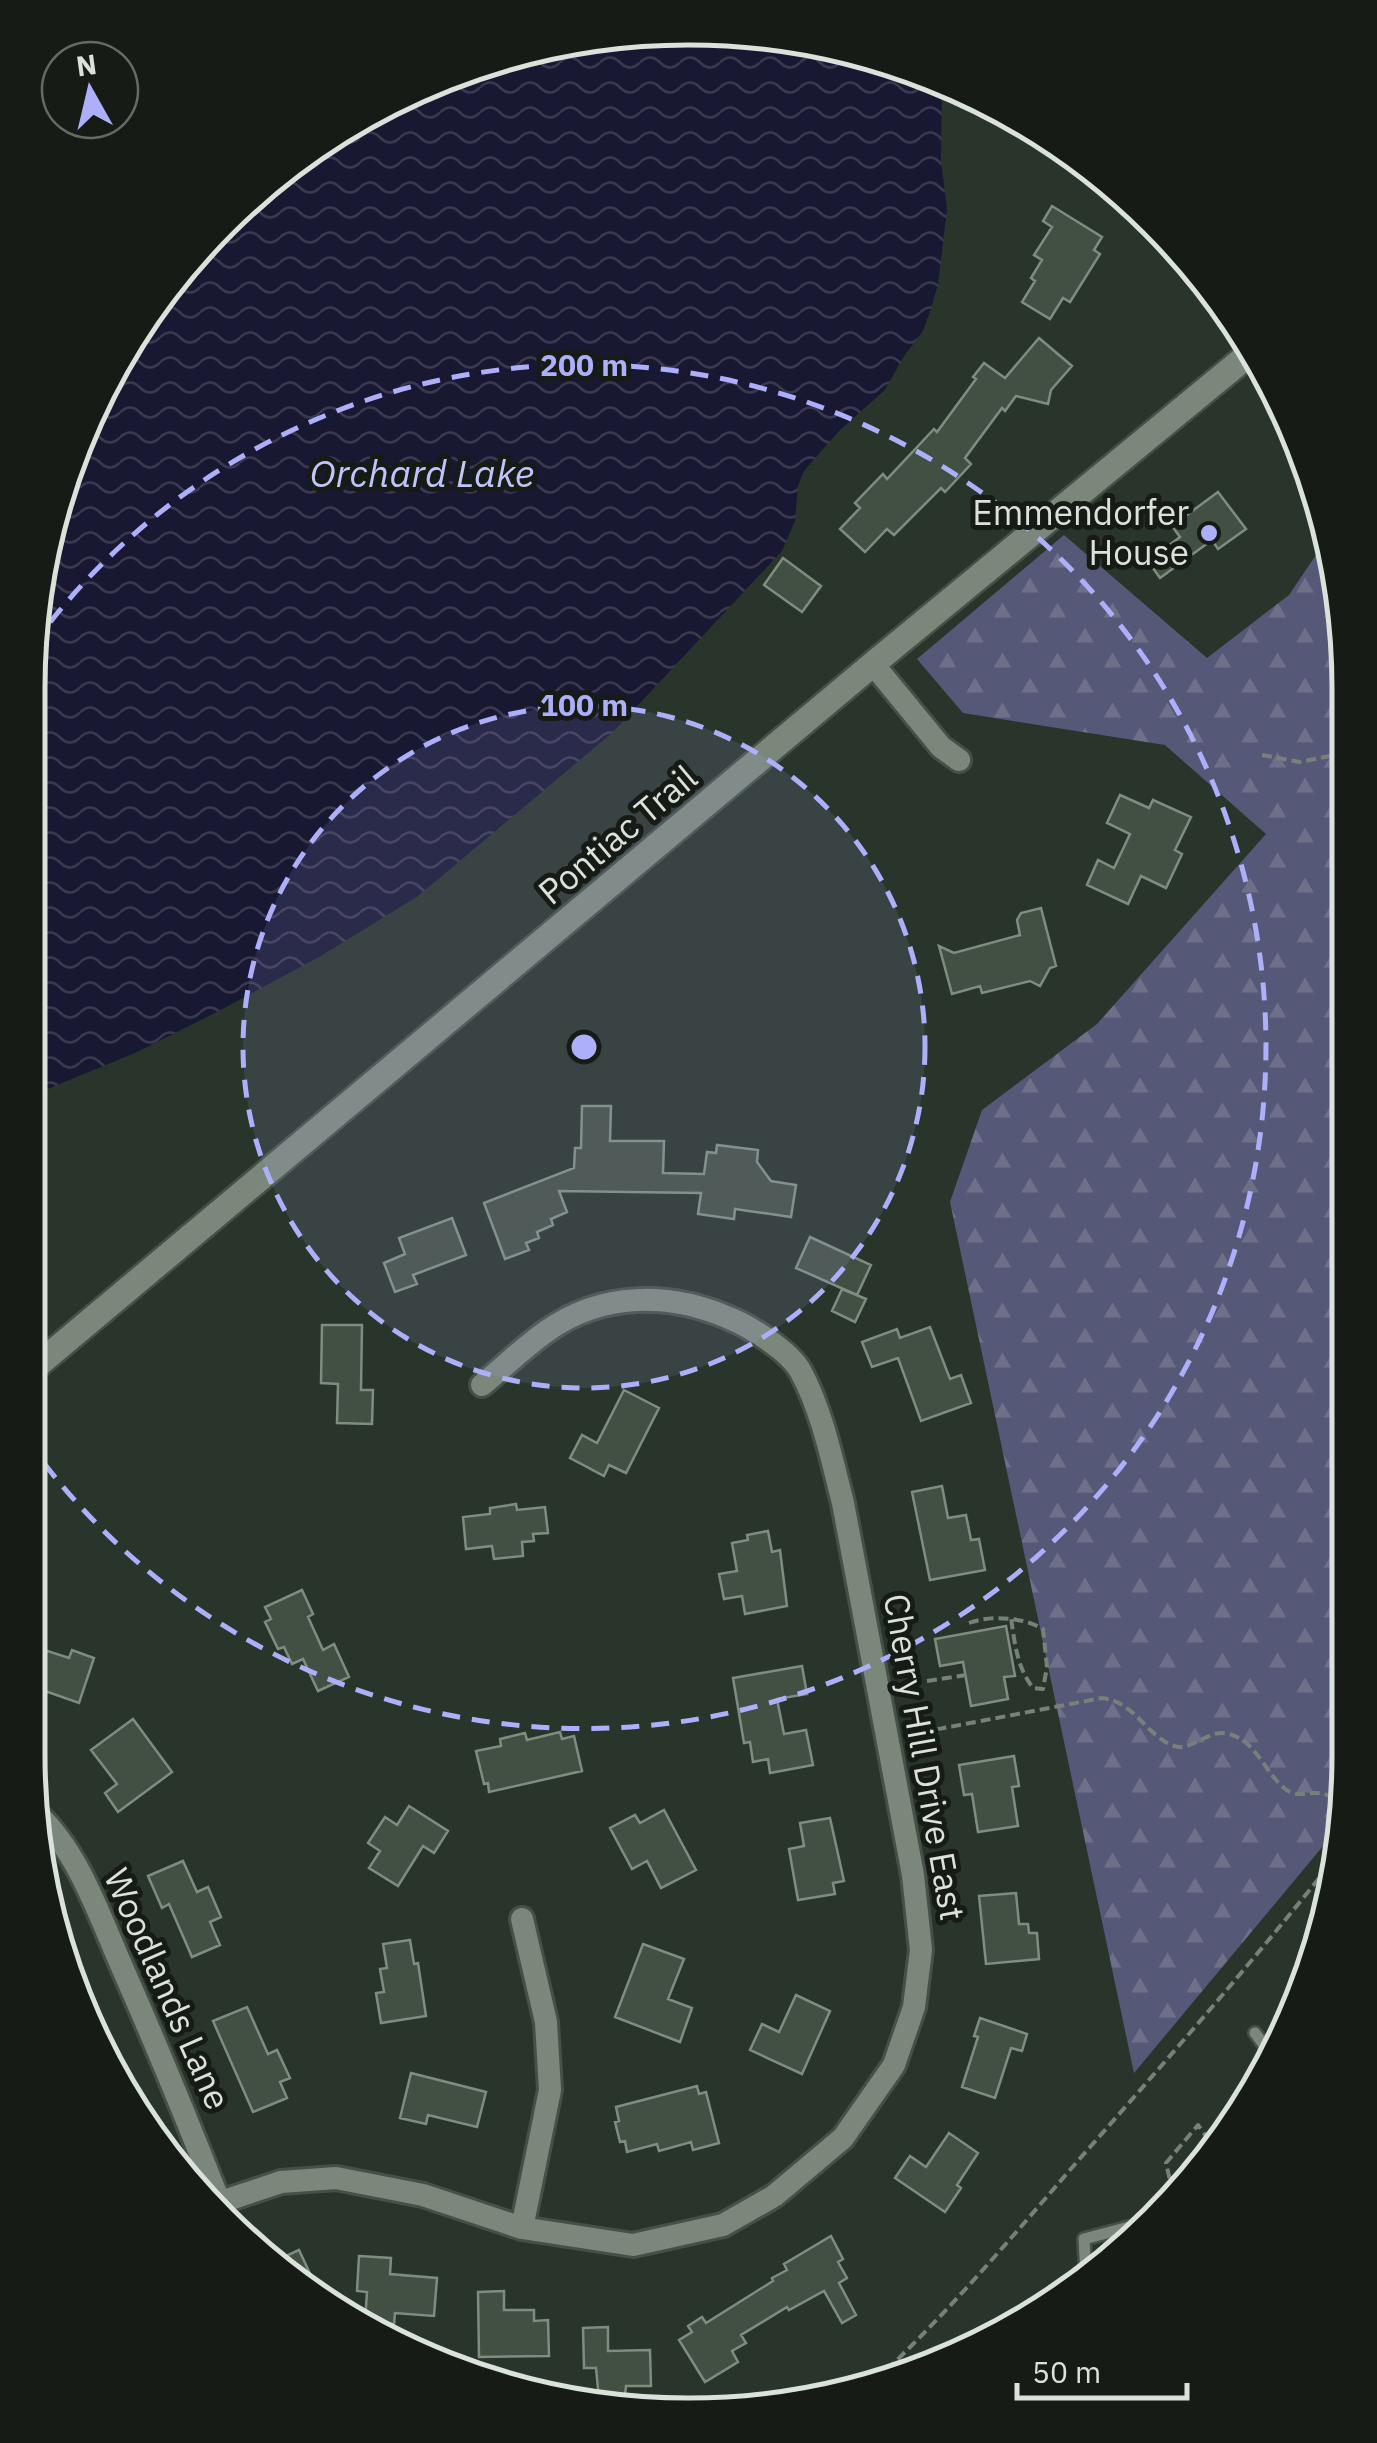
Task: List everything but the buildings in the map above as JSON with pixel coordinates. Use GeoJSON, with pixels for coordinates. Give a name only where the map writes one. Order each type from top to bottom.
{"type":"FeatureCollection","features":[{"type":"Feature","properties":{"kind":"main road","name":"Pontiac Trail"},"geometry":{"type":"LineString","coordinates":[[45,1359],[873,664],[1242,360]]}},
{"type":"Feature","properties":{"kind":"street"},"geometry":{"type":"LineString","coordinates":[[873,664],[941,748],[959,760]]}},
{"type":"Feature","properties":{"kind":"street","name":"Cherry Hill Drive East"},"geometry":{"type":"LineString","coordinates":[[224,2200],[281,2182],[336,2178],[423,2195],[522,2228],[634,2244],[723,2225],[774,2196],[844,2138],[894,2064],[914,2007],[921,1950],[915,1889],[843,1503],[828,1445],[800,1368],[752,1327],[698,1304],[640,1298],[602,1305],[548,1330],[482,1385]]}},
{"type":"Feature","properties":{"kind":"street","name":"Woodlands Lane"},"geometry":{"type":"LineString","coordinates":[[49,1825],[86,1884],[169,2074],[211,2185]]}},
{"type":"Feature","properties":{"kind":"street"},"geometry":{"type":"LineString","coordinates":[[522,1918],[546,2022],[550,2090],[522,2228]]}},
{"type":"Feature","properties":{"kind":"lane"},"geometry":{"type":"LineString","coordinates":[[1258,2038],[1263,2044]]}},
{"type":"Feature","properties":{"kind":"lane"},"geometry":{"type":"LineString","coordinates":[[1085,2261],[1084,2238],[1124,2228]]}},
{"type":"Feature","properties":{"kind":"path"},"geometry":{"type":"LineString","coordinates":[[1262,755],[1300,762],[1332,755]]}},
{"type":"Feature","properties":{"kind":"path"},"geometry":{"type":"LineString","coordinates":[[968,1623],[1010,1618],[1042,1629],[1047,1666],[1043,1689],[1033,1688],[1016,1663],[1010,1618]]}},
{"type":"Feature","properties":{"kind":"path"},"geometry":{"type":"LineString","coordinates":[[926,1681],[966,1675]]}},
{"type":"Feature","properties":{"kind":"path"},"geometry":{"type":"LineString","coordinates":[[888,1739],[1102,1698],[1125,1704],[1159,1738],[1178,1748],[1211,1733],[1238,1737],[1284,1788],[1298,1794],[1322,1791],[1331,1795]]}},
{"type":"Feature","properties":{"kind":"path"},"geometry":{"type":"LineString","coordinates":[[892,2365],[1034,2211],[1254,1960],[1321,1875]]}},
{"type":"Feature","properties":{"kind":"path"},"geometry":{"type":"LineString","coordinates":[[1258,2038],[1270,2030]]}},
{"type":"Feature","properties":{"kind":"path"},"geometry":{"type":"LineString","coordinates":[[1170,2181],[1166,2163],[1172,2152],[1198,2126],[1206,2136]]}},
{"type":"Feature","properties":{"kind":"green space"},"geometry":{"type":"Polygon","coordinates":[[[1064,535],[1207,658],[1289,595],[1317,553],[1331,646],[1332,688],[1331,1797],[1325,1843],[1134,2073],[950,1202],[982,1110],[1097,1024],[1266,834],[1165,745],[963,713],[917,659],[1064,535]]]}},
{"type":"Feature","properties":{"kind":"water","name":"Orchard Lake"},"geometry":{"type":"Polygon","coordinates":[[[646,46],[731,46],[814,57],[895,79],[942,97],[941,161],[947,209],[931,309],[923,331],[885,390],[840,430],[804,471],[798,486],[795,521],[782,551],[612,733],[418,896],[321,956],[135,1053],[45,1090],[46,646],[57,563],[94,442],[153,331],[205,264],[264,205],[331,153],[367,131],[442,94],[563,57],[646,46]]]}},
{"type":"Feature","properties":{"kind":"place","name":"Emmendorfer House"},"geometry":{"type":"Point","coordinates":[1209,533]}}]}
